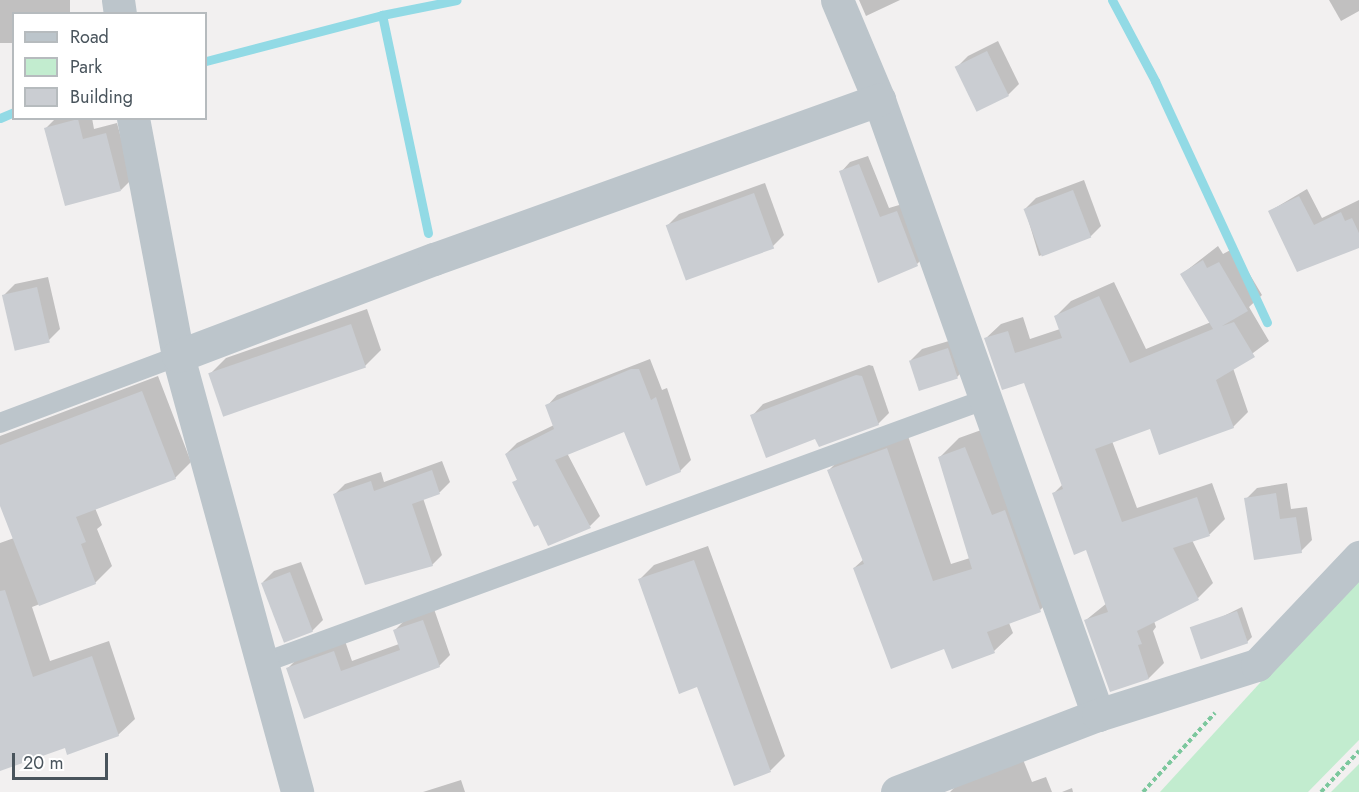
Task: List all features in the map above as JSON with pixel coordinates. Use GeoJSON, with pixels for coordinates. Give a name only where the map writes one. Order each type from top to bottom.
{"type":"FeatureCollection","features":[{"type":"Feature","properties":{"kind":"street"},"geometry":{"type":"LineString","coordinates":[[837,0],[879,100],[1098,715]]}},
{"type":"Feature","properties":{"kind":"street"},"geometry":{"type":"LineString","coordinates":[[178,356],[434,259],[879,100]]}},
{"type":"Feature","properties":{"kind":"street"},"geometry":{"type":"LineString","coordinates":[[133,120],[178,356],[260,664],[297,792]]}},
{"type":"Feature","properties":{"kind":"street"},"geometry":{"type":"LineString","coordinates":[[897,792],[1098,715],[1257,665],[1359,557]]}},
{"type":"Feature","properties":{"kind":"lane"},"geometry":{"type":"LineString","coordinates":[[0,423],[178,356]]}},
{"type":"Feature","properties":{"kind":"lane"},"geometry":{"type":"LineString","coordinates":[[260,664],[986,399]]}},
{"type":"Feature","properties":{"kind":"path"},"geometry":{"type":"LineString","coordinates":[[1143,792],[1224,704]]}},
{"type":"Feature","properties":{"kind":"path"},"geometry":{"type":"LineString","coordinates":[[1321,792],[1359,751]]}},
{"type":"Feature","properties":{"kind":"green space"},"geometry":{"type":"Polygon","coordinates":[[[1359,575],[1359,740],[1308,792],[1160,792],[1359,575]]]}},
{"type":"Feature","properties":{"kind":"green space"},"geometry":{"type":"Polygon","coordinates":[[[1359,764],[1359,792],[1331,792],[1359,764]]]}},
{"type":"Feature","properties":{"kind":"building"},"geometry":{"type":"Polygon","coordinates":[[[987,51],[1009,96],[977,112],[955,67],[987,51]]]}},
{"type":"Feature","properties":{"kind":"building"},"geometry":{"type":"Polygon","coordinates":[[[78,120],[83,139],[106,133],[121,191],[65,206],[44,128],[78,120]]]}},
{"type":"Feature","properties":{"kind":"building"},"geometry":{"type":"Polygon","coordinates":[[[859,164],[880,217],[897,211],[918,266],[878,283],[839,171],[859,164]]]}},
{"type":"Feature","properties":{"kind":"building"},"geometry":{"type":"Polygon","coordinates":[[[1073,190],[1091,238],[1042,257],[1024,209],[1073,190]]]}},
{"type":"Feature","properties":{"kind":"building"},"geometry":{"type":"Polygon","coordinates":[[[754,193],[774,248],[686,281],[666,225],[754,193]]]}},
{"type":"Feature","properties":{"kind":"building"},"geometry":{"type":"Polygon","coordinates":[[[1299,196],[1314,225],[1341,212],[1345,221],[1352,218],[1359,233],[1359,248],[1297,272],[1268,211],[1299,196]]]}},
{"type":"Feature","properties":{"kind":"building"},"geometry":{"type":"Polygon","coordinates":[[[1203,260],[1207,268],[1219,262],[1248,311],[1222,326],[1234,322],[1255,357],[1216,380],[1234,428],[1159,455],[1150,429],[1095,449],[1122,522],[1197,497],[1210,536],[1173,548],[1199,600],[1137,631],[1142,644],[1138,645],[1149,679],[1110,692],[1084,620],[1108,612],[1086,550],[1074,555],[1052,493],[1063,489],[1024,383],[1002,390],[984,338],[1008,331],[1015,353],[1062,338],[1054,316],[1099,296],[1130,363],[1213,329],[1180,274],[1203,260]]]}},
{"type":"Feature","properties":{"kind":"building"},"geometry":{"type":"Polygon","coordinates":[[[37,287],[50,343],[15,351],[2,295],[37,287]]]}},
{"type":"Feature","properties":{"kind":"building"},"geometry":{"type":"Polygon","coordinates":[[[351,324],[366,367],[223,417],[208,373],[351,324]]]}},
{"type":"Feature","properties":{"kind":"building"},"geometry":{"type":"Polygon","coordinates":[[[948,348],[958,378],[919,391],[909,361],[948,348]]]}},
{"type":"Feature","properties":{"kind":"building"},"geometry":{"type":"Polygon","coordinates":[[[631,369],[639,369],[651,400],[656,397],[681,472],[646,486],[624,432],[555,460],[591,528],[548,546],[538,525],[534,527],[512,482],[517,480],[505,454],[554,429],[545,405],[631,369]]]}},
{"type":"Feature","properties":{"kind":"building"},"geometry":{"type":"Polygon","coordinates":[[[856,375],[862,376],[879,425],[819,447],[815,439],[766,458],[750,415],[856,375]]]}},
{"type":"Feature","properties":{"kind":"building"},"geometry":{"type":"Polygon","coordinates":[[[142,391],[176,479],[76,517],[86,542],[81,544],[96,584],[39,606],[0,506],[0,445],[142,391]]]}},
{"type":"Feature","properties":{"kind":"building"},"geometry":{"type":"Polygon","coordinates":[[[965,447],[992,515],[1005,510],[1041,612],[987,632],[995,653],[952,669],[944,649],[891,669],[853,568],[864,564],[827,470],[887,448],[933,581],[972,569],[938,457],[965,447]]]}},
{"type":"Feature","properties":{"kind":"building"},"geometry":{"type":"Polygon","coordinates":[[[432,470],[440,494],[412,504],[433,566],[365,585],[333,494],[371,481],[374,491],[432,470]]]}},
{"type":"Feature","properties":{"kind":"building"},"geometry":{"type":"Polygon","coordinates":[[[1276,493],[1280,519],[1296,517],[1302,553],[1254,560],[1244,498],[1276,493]]]}},
{"type":"Feature","properties":{"kind":"building"},"geometry":{"type":"Polygon","coordinates":[[[694,560],[771,772],[734,786],[697,687],[679,694],[638,579],[694,560]]]}},
{"type":"Feature","properties":{"kind":"building"},"geometry":{"type":"Polygon","coordinates":[[[290,572],[313,632],[284,643],[261,583],[290,572]]]}},
{"type":"Feature","properties":{"kind":"building"},"geometry":{"type":"Polygon","coordinates":[[[5,590],[33,677],[92,656],[119,736],[67,755],[65,748],[0,771],[0,591],[5,590]]]}},
{"type":"Feature","properties":{"kind":"building"},"geometry":{"type":"Polygon","coordinates":[[[1237,611],[1248,643],[1201,659],[1190,627],[1237,611]]]}},
{"type":"Feature","properties":{"kind":"building"},"geometry":{"type":"Polygon","coordinates":[[[423,620],[440,667],[304,719],[286,668],[334,651],[341,671],[400,650],[393,630],[423,620]]]}},
{"type":"Feature","properties":{"kind":"waterway"},"geometry":{"type":"LineString","coordinates":[[428,233],[382,15],[457,0]]}},
{"type":"Feature","properties":{"kind":"waterway"},"geometry":{"type":"LineString","coordinates":[[1112,0],[1155,81],[1267,322]]}},
{"type":"Feature","properties":{"kind":"waterway"},"geometry":{"type":"LineString","coordinates":[[207,61],[382,15]]}},
{"type":"Feature","properties":{"kind":"waterway"},"geometry":{"type":"LineString","coordinates":[[0,118],[12,113]]}}]}
